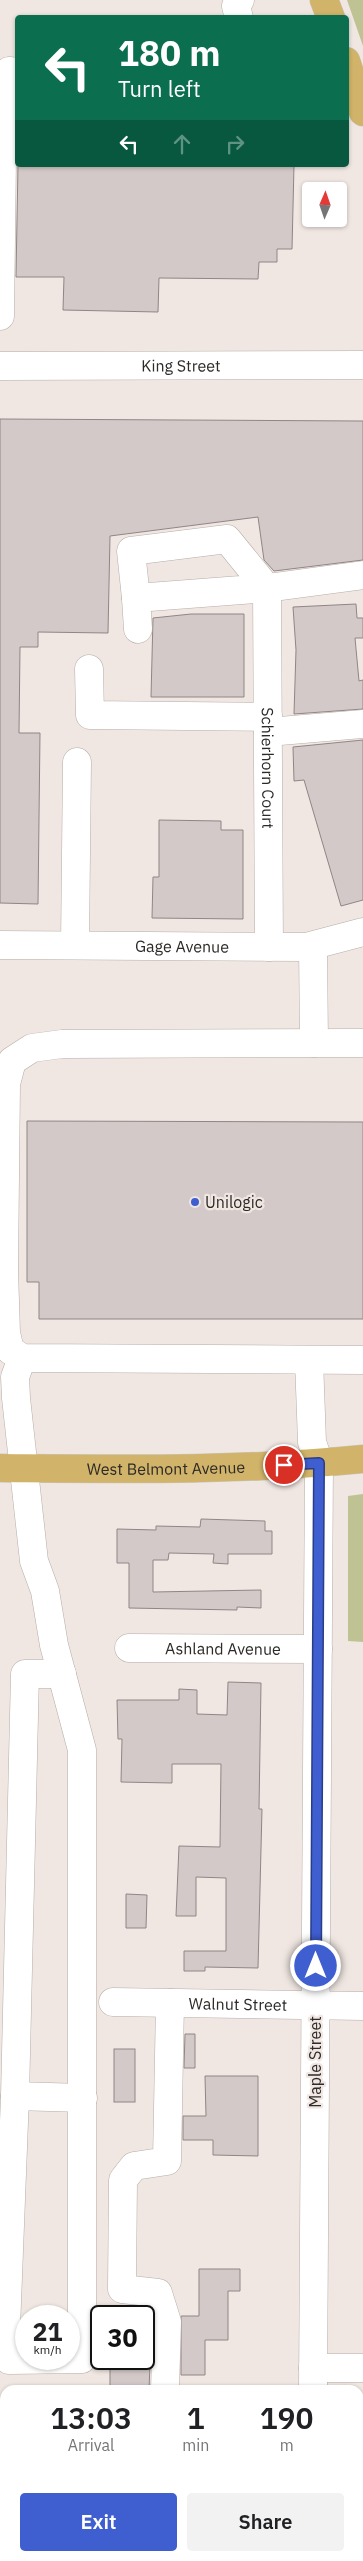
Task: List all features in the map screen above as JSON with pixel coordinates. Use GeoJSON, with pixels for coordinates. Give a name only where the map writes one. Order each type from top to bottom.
{"type":"FeatureCollection","features":[{"type":"Feature","properties":{"kind":"main road"},"geometry":{"type":"LineString","coordinates":[[324,0],[330,15]]}},
{"type":"Feature","properties":{"kind":"main road"},"geometry":{"type":"LineString","coordinates":[[349,70],[363,112]]}},
{"type":"Feature","properties":{"kind":"main road","name":"West Belmont Avenue"},"geometry":{"type":"LineString","coordinates":[[12,1468],[195,1468],[319,1463],[363,1458]]}},
{"type":"Feature","properties":{"kind":"street"},"geometry":{"type":"LineString","coordinates":[[238,15],[236,6],[240,0]]}},
{"type":"Feature","properties":{"kind":"street"},"geometry":{"type":"LineString","coordinates":[[0,316],[3,80],[9,72],[15,72]]}},
{"type":"Feature","properties":{"kind":"street","name":"King Street"},"geometry":{"type":"LineString","coordinates":[[0,366],[363,365]]}},
{"type":"Feature","properties":{"kind":"street"},"geometry":{"type":"LineString","coordinates":[[138,629],[131,550],[227,540],[267,588]]}},
{"type":"Feature","properties":{"kind":"street"},"geometry":{"type":"LineString","coordinates":[[136,598],[267,588],[363,575]]}},
{"type":"Feature","properties":{"kind":"street","name":"Schierhorn Court"},"geometry":{"type":"LineString","coordinates":[[267,588],[268,947]]}},
{"type":"Feature","properties":{"kind":"street"},"geometry":{"type":"LineString","coordinates":[[89,670],[90,715],[268,725],[363,724]]}},
{"type":"Feature","properties":{"kind":"street"},"geometry":{"type":"LineString","coordinates":[[75,945],[77,762]]}},
{"type":"Feature","properties":{"kind":"street","name":"Gage Avenue"},"geometry":{"type":"LineString","coordinates":[[0,945],[313,946],[363,932]]}},
{"type":"Feature","properties":{"kind":"street"},"geometry":{"type":"LineString","coordinates":[[313,946],[314,1043]]}},
{"type":"Feature","properties":{"kind":"street"},"geometry":{"type":"LineString","coordinates":[[363,1043],[62,1044],[32,1048],[12,1061],[6,1084],[5,1315],[10,1350],[22,1358],[363,1360]]}},
{"type":"Feature","properties":{"kind":"street"},"geometry":{"type":"LineString","coordinates":[[22,1358],[15,1377],[16,1398],[12,1468],[34,1561],[44,1591],[54,1645],[62,1674],[82,1750],[82,2360],[9,2360],[5,2354],[16,2096],[25,1674],[62,1674]]}},
{"type":"Feature","properties":{"kind":"street","name":"Maple Street"},"geometry":{"type":"LineString","coordinates":[[309,1360],[312,1442],[319,1463],[313,2379]]}},
{"type":"Feature","properties":{"kind":"street","name":"Ashland Avenue"},"geometry":{"type":"LineString","coordinates":[[129,1648],[318,1649]]}},
{"type":"Feature","properties":{"kind":"street","name":"Walnut Street"},"geometry":{"type":"LineString","coordinates":[[113,2002],[363,2006]]}},
{"type":"Feature","properties":{"kind":"street"},"geometry":{"type":"LineString","coordinates":[[165,2385],[167,2322],[158,2293],[122,2289],[122,2180],[134,2166],[167,2161],[170,2003]]}},
{"type":"Feature","properties":{"kind":"street"},"geometry":{"type":"LineString","coordinates":[[16,2096],[83,2098]]}},
{"type":"Feature","properties":{"kind":"street"},"geometry":{"type":"LineString","coordinates":[[313,2379],[363,2368]]}},
{"type":"Feature","properties":{"kind":"green space"},"geometry":{"type":"Polygon","coordinates":[[[347,0],[363,0],[363,46],[347,0]]]}},
{"type":"Feature","properties":{"kind":"green space"},"geometry":{"type":"Polygon","coordinates":[[[363,1494],[363,1642],[348,1641],[348,1496],[363,1494]]]}},
{"type":"Feature","properties":{"kind":"building"},"geometry":{"type":"Polygon","coordinates":[[[18,167],[294,167],[292,249],[277,249],[277,262],[259,262],[258,279],[159,278],[158,312],[63,310],[64,277],[16,277],[18,167]]]}},
{"type":"Feature","properties":{"kind":"building"},"geometry":{"type":"Polygon","coordinates":[[[0,419],[363,421],[363,560],[274,571],[264,560],[258,517],[110,536],[108,633],[38,632],[38,647],[20,647],[19,733],[40,733],[38,904],[0,903],[0,419]]]}},
{"type":"Feature","properties":{"kind":"building"},"geometry":{"type":"Polygon","coordinates":[[[356,604],[357,618],[363,618],[363,638],[355,638],[359,681],[363,680],[363,709],[294,714],[296,650],[293,607],[356,604]]]}},
{"type":"Feature","properties":{"kind":"building"},"geometry":{"type":"Polygon","coordinates":[[[191,614],[244,614],[244,697],[151,697],[153,618],[191,614]]]}},
{"type":"Feature","properties":{"kind":"building"},"geometry":{"type":"Polygon","coordinates":[[[363,740],[363,900],[341,906],[304,780],[294,781],[293,747],[363,740]]]}},
{"type":"Feature","properties":{"kind":"building"},"geometry":{"type":"Polygon","coordinates":[[[159,820],[221,821],[221,830],[243,830],[243,919],[152,918],[153,877],[159,877],[159,820]]]}},
{"type":"Feature","properties":{"kind":"building","name":"Unilogic"},"geometry":{"type":"Polygon","coordinates":[[[27,1121],[363,1122],[363,1319],[39,1319],[39,1282],[27,1282],[27,1121]]]}},
{"type":"Feature","properties":{"kind":"building"},"geometry":{"type":"Polygon","coordinates":[[[201,1519],[265,1521],[265,1531],[272,1531],[272,1554],[228,1554],[228,1564],[213,1563],[214,1554],[169,1553],[168,1560],[153,1560],[153,1592],[261,1590],[261,1608],[237,1607],[237,1610],[129,1608],[129,1563],[117,1563],[117,1529],[156,1530],[156,1526],[200,1527],[201,1519]]]}},
{"type":"Feature","properties":{"kind":"building"},"geometry":{"type":"Polygon","coordinates":[[[228,1682],[261,1683],[259,1809],[262,1809],[258,1968],[205,1967],[205,1971],[184,1971],[184,1951],[226,1951],[226,1878],[196,1877],[196,1916],[176,1916],[179,1846],[220,1847],[221,1764],[172,1764],[172,1783],[121,1782],[122,1739],[118,1739],[117,1700],[179,1700],[179,1689],[197,1690],[197,1714],[227,1715],[228,1682]]]}},
{"type":"Feature","properties":{"kind":"building"},"geometry":{"type":"Polygon","coordinates":[[[126,1894],[147,1895],[146,1928],[126,1928],[126,1894]]]}},
{"type":"Feature","properties":{"kind":"building"},"geometry":{"type":"Polygon","coordinates":[[[185,2034],[195,2034],[195,2068],[184,2068],[185,2034]]]}},
{"type":"Feature","properties":{"kind":"building"},"geometry":{"type":"Polygon","coordinates":[[[114,2049],[135,2049],[135,2102],[114,2102],[114,2049]]]}},
{"type":"Feature","properties":{"kind":"building"},"geometry":{"type":"Polygon","coordinates":[[[205,2076],[258,2076],[258,2156],[213,2155],[213,2140],[183,2140],[183,2116],[206,2116],[205,2076]]]}},
{"type":"Feature","properties":{"kind":"building"},"geometry":{"type":"Polygon","coordinates":[[[199,2269],[240,2269],[240,2291],[228,2291],[228,2340],[205,2340],[205,2375],[181,2375],[181,2316],[199,2316],[199,2269]]]}},
{"type":"Feature","properties":{"kind":"building"},"geometry":{"type":"Polygon","coordinates":[[[110,2370],[150,2370],[149,2385],[110,2385],[110,2370]]]}},
{"type":"Feature","properties":{"kind":"place","name":"Unilogic"},"geometry":{"type":"Point","coordinates":[195,1202]}},
{"type":"Feature","properties":{"kind":"route"},"geometry":{"type":"LineString","coordinates":[[284,1465],[319,1463],[316,1966]]}}]}
